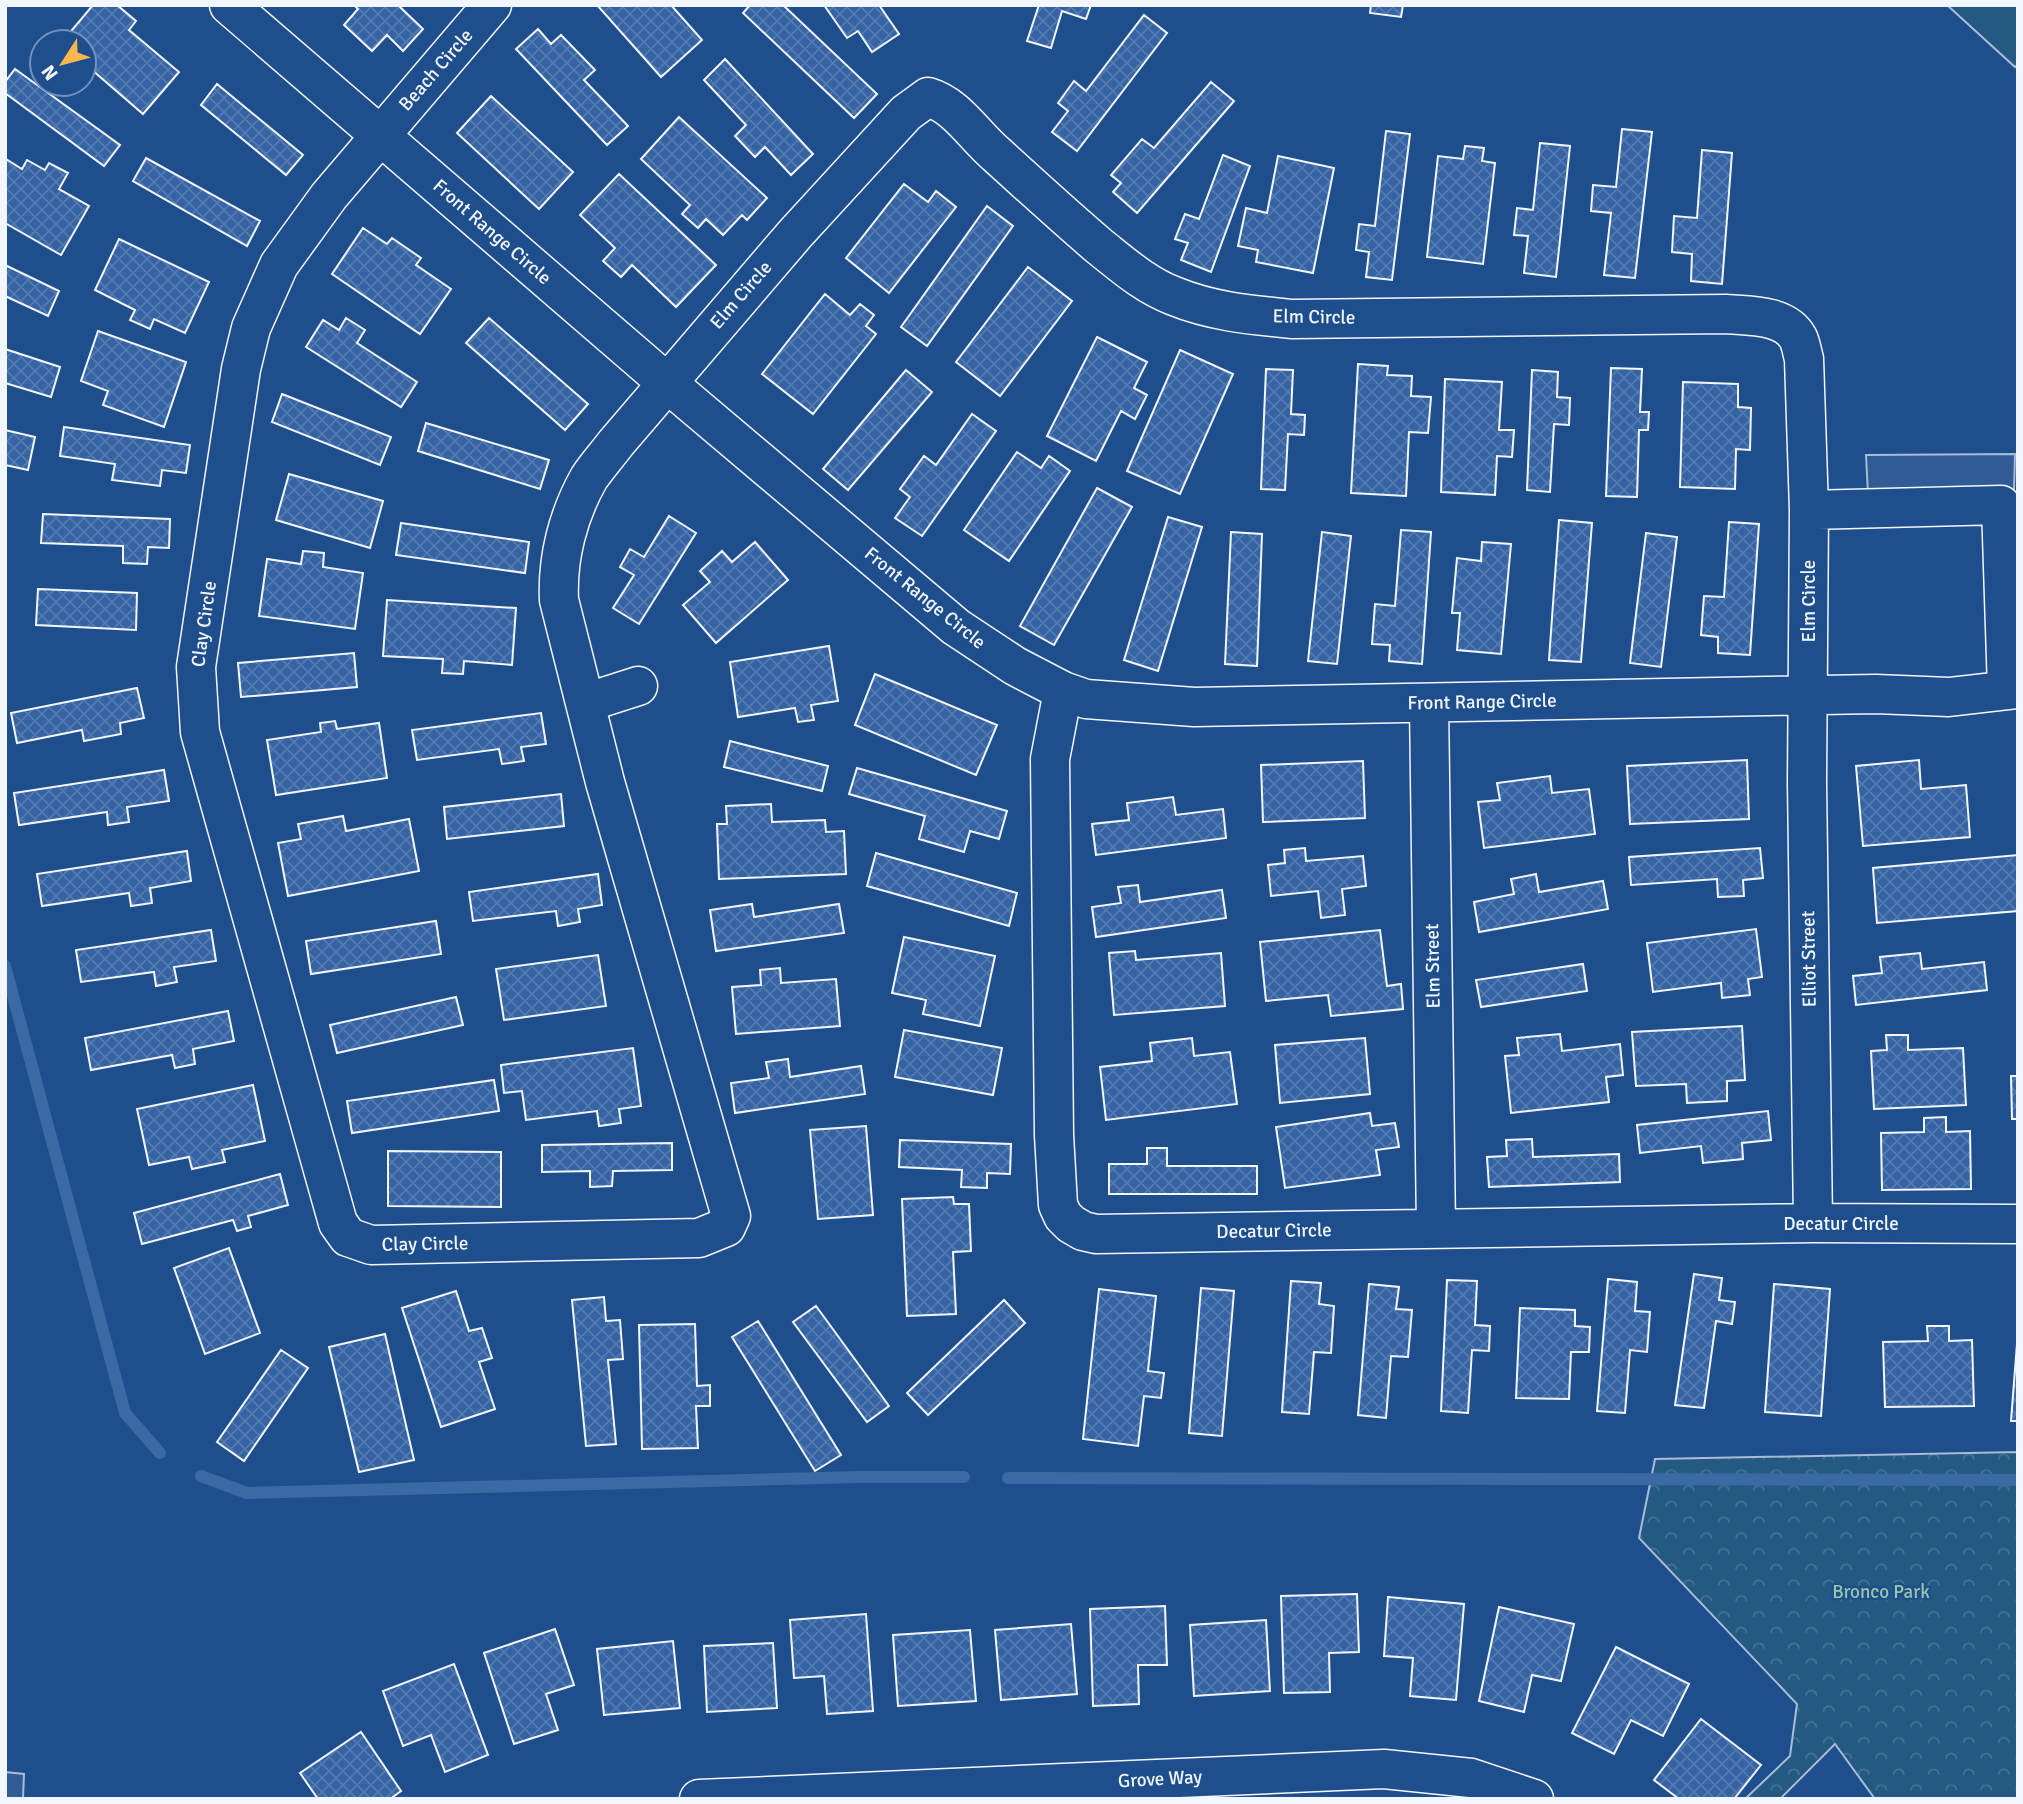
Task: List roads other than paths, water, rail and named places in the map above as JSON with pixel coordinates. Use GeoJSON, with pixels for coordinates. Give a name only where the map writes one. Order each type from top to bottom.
{"type":"FeatureCollection","features":[{"type":"Feature","properties":{"kind":"street","name":"Front Range Circle"},"geometry":{"type":"LineString","coordinates":[[229,5],[666,382],[956,627],[1015,666],[1063,691],[1086,699],[1194,707],[1876,694],[1949,696],[2012,690]]}},
{"type":"Feature","properties":{"kind":"street","name":"Beach Circle"},"geometry":{"type":"LineString","coordinates":[[381,135],[492,5]]}},
{"type":"Feature","properties":{"kind":"street","name":"Elm Circle"},"geometry":{"type":"LineString","coordinates":[[666,382],[795,233],[906,113],[928,97],[940,100],[1066,218],[1140,279],[1174,296],[1228,313],[1293,319],[1726,314],[1768,318],[1789,326],[1798,338],[1804,359],[1809,510],[1809,695]]}},
{"type":"Feature","properties":{"kind":"street","name":"Clay Circle"},"geometry":{"type":"LineString","coordinates":[[381,135],[329,196],[279,265],[251,328],[241,369],[196,667],[200,732],[338,1223],[348,1237],[355,1241],[371,1245],[699,1238],[726,1227],[731,1216],[605,782],[559,600],[561,552],[589,479],[666,382]]}},
{"type":"Feature","properties":{"kind":"street"},"geometry":{"type":"LineString","coordinates":[[1809,510],[2001,505],[2012,690]]}},
{"type":"Feature","properties":{"kind":"street"},"geometry":{"type":"LineString","coordinates":[[585,704],[638,686]]}},
{"type":"Feature","properties":{"kind":"street","name":"Decatur Circle"},"geometry":{"type":"LineString","coordinates":[[1063,691],[1050,759],[1054,1135],[1058,1205],[1063,1216],[1083,1231],[1096,1234],[1812,1223],[2018,1224]]}},
{"type":"Feature","properties":{"kind":"street","name":"Elliot Street"},"geometry":{"type":"LineString","coordinates":[[1809,695],[1807,782],[1812,1223]]}},
{"type":"Feature","properties":{"kind":"street","name":"Elm Street"},"geometry":{"type":"LineString","coordinates":[[1429,703],[1436,1229]]}},
{"type":"Feature","properties":{"kind":"street","name":"Grove Way"},"geometry":{"type":"LineString","coordinates":[[699,1799],[947,1793],[1384,1769],[1471,1778],[1534,1799]]}},
{"type":"Feature","properties":{"kind":"waterway"},"geometry":{"type":"LineString","coordinates":[[5,966],[125,1413],[160,1453]]}},
{"type":"Feature","properties":{"kind":"waterway"},"geometry":{"type":"LineString","coordinates":[[201,1476],[247,1493],[859,1477],[964,1477]]}},
{"type":"Feature","properties":{"kind":"waterway"},"geometry":{"type":"LineString","coordinates":[[1008,1478],[2018,1480]]}},
{"type":"Feature","properties":{"kind":"park label","name":"Bronco Park"},"geometry":{"type":"Point","coordinates":[1881,1592]}}]}
